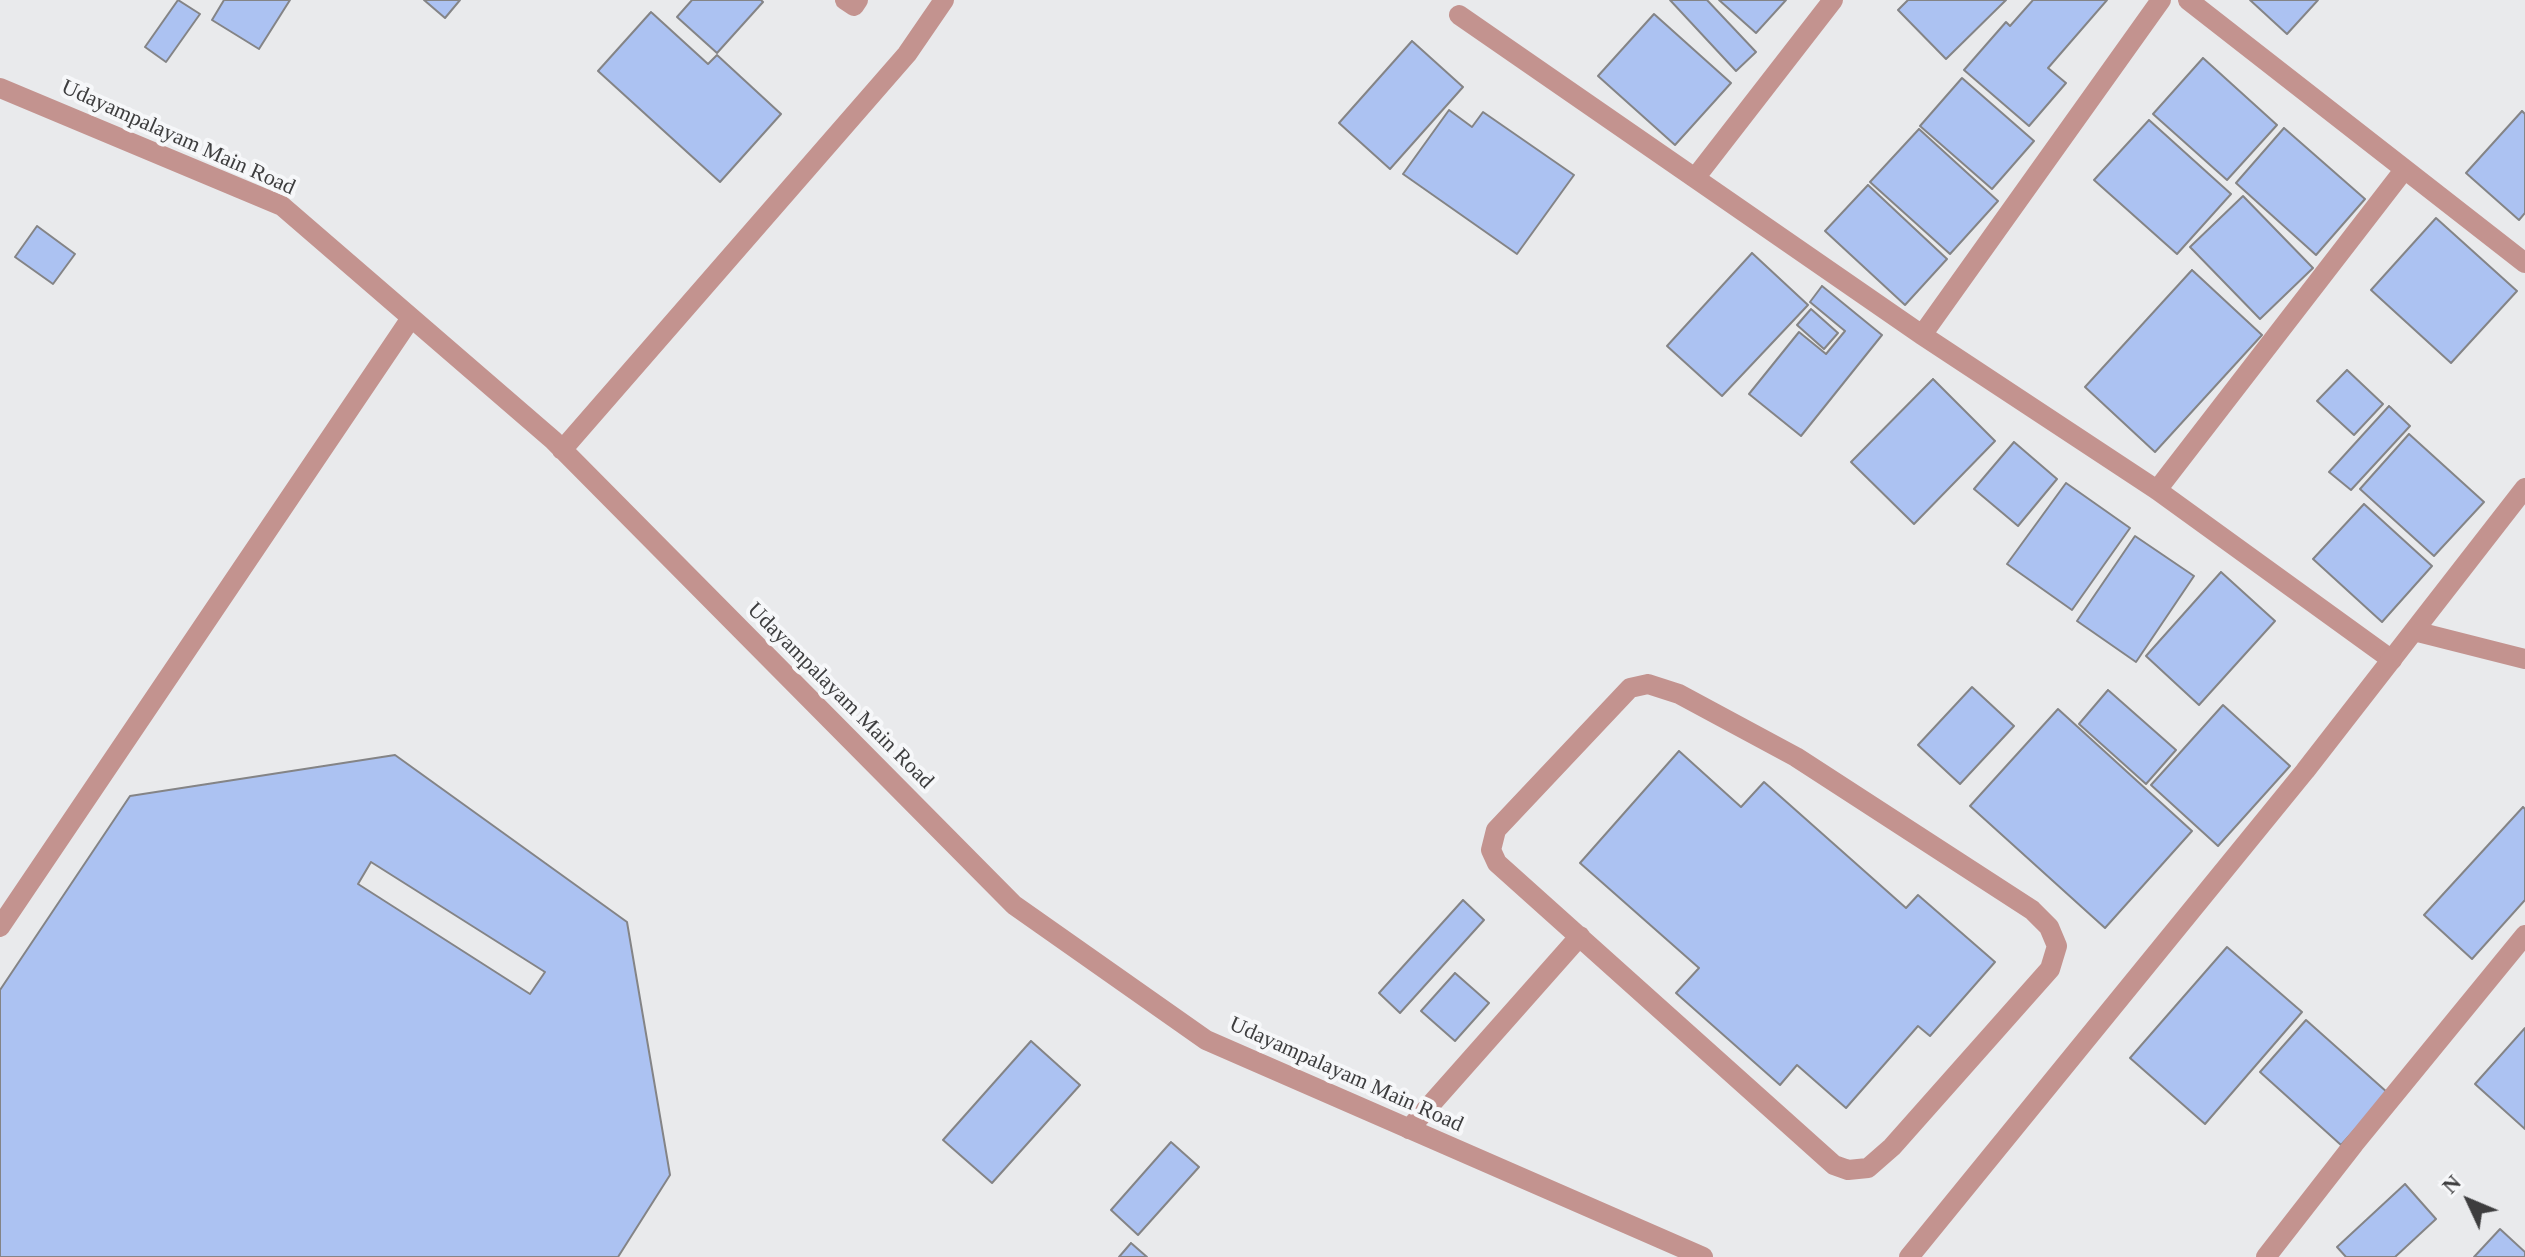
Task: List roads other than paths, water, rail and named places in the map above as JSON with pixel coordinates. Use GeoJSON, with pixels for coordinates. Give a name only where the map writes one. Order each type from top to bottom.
{"type":"FeatureCollection","features":[{"type":"Feature","properties":{"kind":"street"},"geometry":{"type":"LineString","coordinates":[[845,0],[854,6],[858,0]]}},
{"type":"Feature","properties":{"kind":"street"},"geometry":{"type":"LineString","coordinates":[[562,450],[907,54],[944,0]]}},
{"type":"Feature","properties":{"kind":"street"},"geometry":{"type":"LineString","coordinates":[[1695,178],[1833,0]]}},
{"type":"Feature","properties":{"kind":"street"},"geometry":{"type":"LineString","coordinates":[[1922,335],[2161,0]]}},
{"type":"Feature","properties":{"kind":"street"},"geometry":{"type":"LineString","coordinates":[[2188,0],[2525,263]]}},
{"type":"Feature","properties":{"kind":"street"},"geometry":{"type":"LineString","coordinates":[[1459,15],[1922,335],[2157,490],[2392,660]]}},
{"type":"Feature","properties":{"kind":"street","name":"Udayampalayam Main Road"},"geometry":{"type":"LineString","coordinates":[[0,88],[282,206],[562,450],[1014,905],[1206,1040],[1703,1257]]}},
{"type":"Feature","properties":{"kind":"street"},"geometry":{"type":"LineString","coordinates":[[2157,490],[2404,170]]}},
{"type":"Feature","properties":{"kind":"street"},"geometry":{"type":"LineString","coordinates":[[0,927],[411,318]]}},
{"type":"Feature","properties":{"kind":"street"},"geometry":{"type":"LineString","coordinates":[[1909,1257],[2295,784],[2525,488]]}},
{"type":"Feature","properties":{"kind":"street"},"geometry":{"type":"LineString","coordinates":[[2414,631],[2525,659]]}},
{"type":"Feature","properties":{"kind":"street"},"geometry":{"type":"LineString","coordinates":[[1648,684],[1679,694],[1809,765],[2032,910],[2049,927],[2057,946],[2050,969],[1892,1147],[1868,1168],[1848,1170],[1834,1165],[1580,936],[1497,863],[1491,850],[1496,830],[1630,688],[1648,684]]}},
{"type":"Feature","properties":{"kind":"street"},"geometry":{"type":"LineString","coordinates":[[2266,1257],[2525,935]]}},
{"type":"Feature","properties":{"kind":"street"},"geometry":{"type":"LineString","coordinates":[[1409,1129],[1580,936]]}}]}
